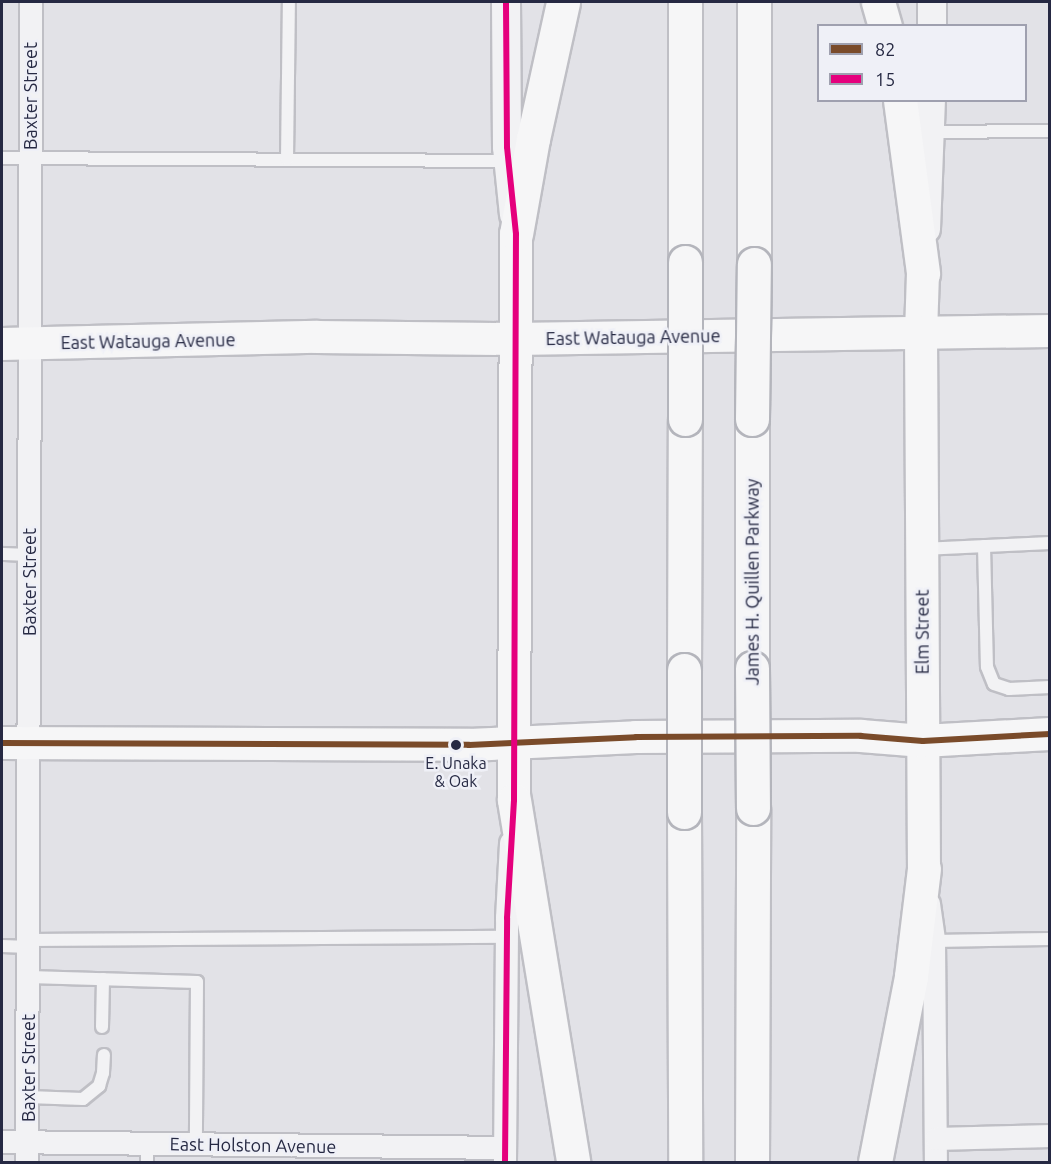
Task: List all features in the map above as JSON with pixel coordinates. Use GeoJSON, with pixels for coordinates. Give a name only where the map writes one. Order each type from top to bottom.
{"type":"FeatureCollection","features":[{"type":"Feature","properties":{"kind":"highway"},"geometry":{"type":"LineString","coordinates":[[516,234],[533,139],[563,2]]}},
{"type":"Feature","properties":{"kind":"highway"},"geometry":{"type":"LineString","coordinates":[[685,2],[685,1162]]}},
{"type":"Feature","properties":{"kind":"highway","name":"James H. Quillen Parkway"},"geometry":{"type":"LineString","coordinates":[[752,1162],[753,2]]}},
{"type":"Feature","properties":{"kind":"highway"},"geometry":{"type":"LineString","coordinates":[[878,2],[884,24]]}},
{"type":"Feature","properties":{"kind":"highway"},"geometry":{"type":"LineString","coordinates":[[900,102],[923,273]]}},
{"type":"Feature","properties":{"kind":"highway"},"geometry":{"type":"LineString","coordinates":[[514,800],[573,1162]]}},
{"type":"Feature","properties":{"kind":"highway"},"geometry":{"type":"LineString","coordinates":[[875,1162],[911,976],[924,869]]}},
{"type":"Feature","properties":{"kind":"main road"},"geometry":{"type":"LineString","coordinates":[[514,800],[516,234]]}},
{"type":"Feature","properties":{"kind":"main road","name":"Elm Street"},"geometry":{"type":"LineString","coordinates":[[923,273],[921,333],[924,869]]}},
{"type":"Feature","properties":{"kind":"main road","name":"East Watauga Avenue"},"geometry":{"type":"LineString","coordinates":[[15,343],[317,337],[514,339],[1050,331]]}},
{"type":"Feature","properties":{"kind":"main road"},"geometry":{"type":"LineString","coordinates":[[16,742],[513,744],[636,737],[861,736],[923,741],[1050,734]]}},
{"type":"Feature","properties":{"kind":"street","name":"Baxter Street"},"geometry":{"type":"LineString","coordinates":[[28,1152],[29,943],[16,742],[29,555],[15,343],[30,158],[31,2]]}},
{"type":"Feature","properties":{"kind":"street"},"geometry":{"type":"LineString","coordinates":[[506,2],[508,161],[516,234]]}},
{"type":"Feature","properties":{"kind":"street"},"geometry":{"type":"LineString","coordinates":[[932,2],[932,24]]}},
{"type":"Feature","properties":{"kind":"street","name":"Elm Street"},"geometry":{"type":"LineString","coordinates":[[923,273],[931,102]]}},
{"type":"Feature","properties":{"kind":"street"},"geometry":{"type":"LineString","coordinates":[[505,1155],[507,937],[514,800]]}},
{"type":"Feature","properties":{"kind":"street","name":"Elm Street"},"geometry":{"type":"LineString","coordinates":[[924,869],[934,942],[938,1139],[936,1162]]}},
{"type":"Feature","properties":{"kind":"street"},"geometry":{"type":"LineString","coordinates":[[938,1139],[1050,1136]]}},
{"type":"Feature","properties":{"kind":"street","name":"East Holston Avenue"},"geometry":{"type":"LineString","coordinates":[[2,1142],[28,1152],[147,1153],[196,1144],[505,1155]]}},
{"type":"Feature","properties":{"kind":"street"},"geometry":{"type":"LineString","coordinates":[[2,1154],[28,1152]]}},
{"type":"Feature","properties":{"kind":"lane"},"geometry":{"type":"LineString","coordinates":[[287,159],[289,2]]}},
{"type":"Feature","properties":{"kind":"lane"},"geometry":{"type":"LineString","coordinates":[[930,132],[1050,131]]}},
{"type":"Feature","properties":{"kind":"lane"},"geometry":{"type":"LineString","coordinates":[[2,158],[508,161]]}},
{"type":"Feature","properties":{"kind":"lane"},"geometry":{"type":"LineString","coordinates":[[922,549],[1050,543]]}},
{"type":"Feature","properties":{"kind":"lane"},"geometry":{"type":"LineString","coordinates":[[984,546],[987,667],[994,684],[1009,689],[1050,687]]}},
{"type":"Feature","properties":{"kind":"lane"},"geometry":{"type":"LineString","coordinates":[[2,554],[29,555]]}},
{"type":"Feature","properties":{"kind":"lane"},"geometry":{"type":"LineString","coordinates":[[2,946],[29,943],[507,937]]}},
{"type":"Feature","properties":{"kind":"lane"},"geometry":{"type":"LineString","coordinates":[[934,942],[1050,939]]}},
{"type":"Feature","properties":{"kind":"lane"},"geometry":{"type":"LineString","coordinates":[[29,976],[197,982],[196,1144]]}},
{"type":"Feature","properties":{"kind":"lane"},"geometry":{"type":"LineString","coordinates":[[102,1027],[103,979]]}},
{"type":"Feature","properties":{"kind":"lane"},"geometry":{"type":"LineString","coordinates":[[28,1097],[83,1099],[99,1086],[103,1073],[104,1055]]}},
{"type":"Feature","properties":{"kind":"transit line","name":"15"},"geometry":{"type":"LineString","coordinates":[[505,1162],[507,918],[514,800],[516,234],[507,147],[506,2]]}},
{"type":"Feature","properties":{"kind":"transit line","name":"82"},"geometry":{"type":"LineString","coordinates":[[2,743],[469,745],[636,737],[861,736],[923,741],[1050,734]]}},
{"type":"Feature","properties":{"kind":"place","name":"E. Unaka & Oak"},"geometry":{"type":"Point","coordinates":[456,745]}}]}
